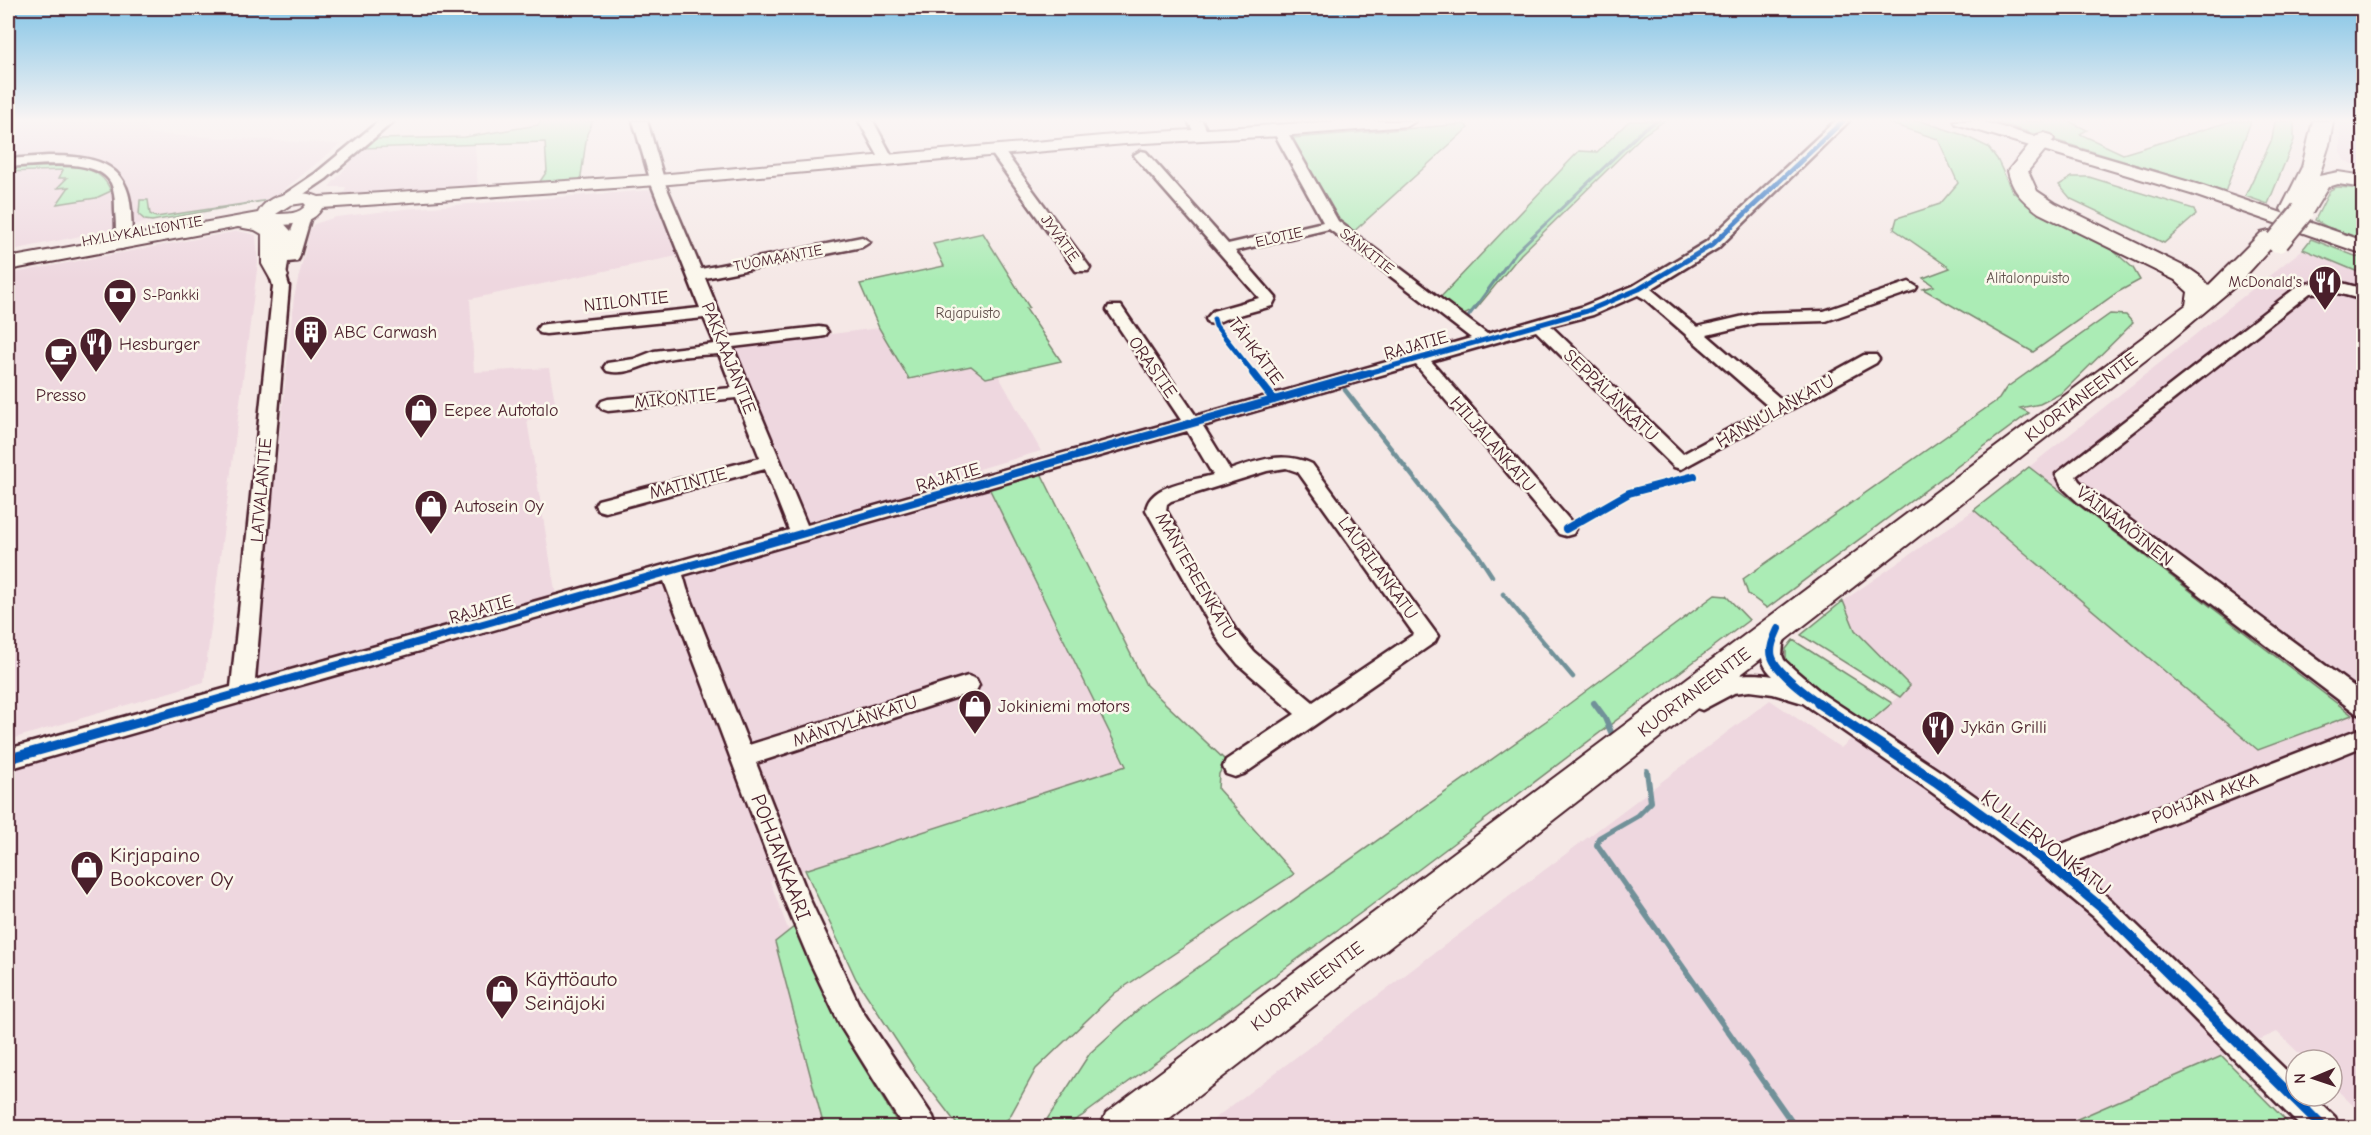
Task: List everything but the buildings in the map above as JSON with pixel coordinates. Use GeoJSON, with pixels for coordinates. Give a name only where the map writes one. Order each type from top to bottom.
{"type":"FeatureCollection","features":[{"type":"Feature","properties":{"kind":"highway"},"geometry":{"type":"LineString","coordinates":[[2019,174],[2021,183],[2030,195],[2062,216],[2134,250],[2193,282],[2200,292],[2197,308]]}},
{"type":"Feature","properties":{"kind":"highway"},"geometry":{"type":"LineString","coordinates":[[2297,211],[2311,174]]}},
{"type":"Feature","properties":{"kind":"highway"},"geometry":{"type":"LineString","coordinates":[[2134,250],[2172,262],[2209,268],[2227,266],[2255,243],[2274,240],[2320,182],[2338,178],[2364,182]]}},
{"type":"Feature","properties":{"kind":"highway","name":"KUORTANEENTIE"},"geometry":{"type":"LineString","coordinates":[[1121,1128],[2197,308],[2254,257],[2267,252],[2274,240]]}},
{"type":"Feature","properties":{"kind":"main road"},"geometry":{"type":"LineString","coordinates":[[275,211],[287,220],[311,207],[414,196],[727,174]]}},
{"type":"Feature","properties":{"kind":"main road"},"geometry":{"type":"LineString","coordinates":[[2146,174],[2364,248]]}},
{"type":"Feature","properties":{"kind":"main road"},"geometry":{"type":"LineString","coordinates":[[2154,174],[2364,243]]}},
{"type":"Feature","properties":{"kind":"main road","name":"HYLLYKALLIONTIE"},"geometry":{"type":"LineString","coordinates":[[8,264],[245,214],[275,211]]}},
{"type":"Feature","properties":{"kind":"main road","name":"HYLLYKALLIONTIE"},"geometry":{"type":"LineString","coordinates":[[8,255],[185,232],[275,211]]}},
{"type":"Feature","properties":{"kind":"main road"},"geometry":{"type":"LineString","coordinates":[[185,232],[244,224],[267,228],[271,231],[272,264],[280,281]]}},
{"type":"Feature","properties":{"kind":"street"},"geometry":{"type":"LineString","coordinates":[[110,174],[121,190],[124,201],[122,239]]}},
{"type":"Feature","properties":{"kind":"street"},"geometry":{"type":"LineString","coordinates":[[275,211],[324,174]]}},
{"type":"Feature","properties":{"kind":"street","name":"PAKKAAJANTIE"},"geometry":{"type":"LineString","coordinates":[[656,174],[801,534]]}},
{"type":"Feature","properties":{"kind":"street","name":"JYVÄTIE"},"geometry":{"type":"LineString","coordinates":[[1013,174],[1082,268]]}},
{"type":"Feature","properties":{"kind":"street","name":"TÄHKÄTIE"},"geometry":{"type":"LineString","coordinates":[[1159,174],[1268,298],[1266,302],[1219,315],[1214,320]]}},
{"type":"Feature","properties":{"kind":"street","name":"SÄNKITIE"},"geometry":{"type":"LineString","coordinates":[[1304,174],[1332,224],[1486,341]]}},
{"type":"Feature","properties":{"kind":"street","name":"RAJATIE"},"geometry":{"type":"LineString","coordinates":[[8,759],[1541,326],[1587,311],[1640,289],[1712,245],[1788,174]]}},
{"type":"Feature","properties":{"kind":"street","name":"LATVALANTIE"},"geometry":{"type":"LineString","coordinates":[[280,281],[288,275],[293,247],[311,207],[321,176]]}},
{"type":"Feature","properties":{"kind":"street","name":"LATVALANTIE"},"geometry":{"type":"LineString","coordinates":[[242,693],[284,234],[275,211]]}},
{"type":"Feature","properties":{"kind":"street","name":"ELOTIE"},"geometry":{"type":"LineString","coordinates":[[1225,249],[1332,224]]}},
{"type":"Feature","properties":{"kind":"street","name":"TUOMAANTIE"},"geometry":{"type":"LineString","coordinates":[[695,275],[862,242]]}},
{"type":"Feature","properties":{"kind":"street","name":"VÄINÄMÖINEN"},"geometry":{"type":"LineString","coordinates":[[2364,295],[2325,286],[2315,285],[2304,289],[2066,474],[2070,484],[2085,497],[2364,707]]}},
{"type":"Feature","properties":{"kind":"street"},"geometry":{"type":"LineString","coordinates":[[1695,333],[1757,318],[1826,316],[1909,287]]}},
{"type":"Feature","properties":{"kind":"street"},"geometry":{"type":"LineString","coordinates":[[1640,289],[1695,333],[1781,408]]}},
{"type":"Feature","properties":{"kind":"street","name":"ORASTIE"},"geometry":{"type":"LineString","coordinates":[[1114,310],[1192,423]]}},
{"type":"Feature","properties":{"kind":"street","name":"NIILONTIE"},"geometry":{"type":"LineString","coordinates":[[546,329],[710,312]]}},
{"type":"Feature","properties":{"kind":"street","name":"SEPPÄLÄNKATU"},"geometry":{"type":"LineString","coordinates":[[1541,326],[1681,463]]}},
{"type":"Feature","properties":{"kind":"street"},"geometry":{"type":"LineString","coordinates":[[613,367],[638,364],[654,356],[677,352],[819,332]]}},
{"type":"Feature","properties":{"kind":"street","name":"HILJALANKATU"},"geometry":{"type":"LineString","coordinates":[[1420,359],[1566,529]]}},
{"type":"Feature","properties":{"kind":"street","name":"HANNULANKATU"},"geometry":{"type":"LineString","coordinates":[[1681,463],[1870,359]]}},
{"type":"Feature","properties":{"kind":"street","name":"MIKONTIE"},"geometry":{"type":"LineString","coordinates":[[608,405],[743,392]]}},
{"type":"Feature","properties":{"kind":"street"},"geometry":{"type":"LineString","coordinates":[[1192,423],[1225,478]]}},
{"type":"Feature","properties":{"kind":"street","name":"LAURILANKATU"},"geometry":{"type":"LineString","coordinates":[[1225,478],[1285,460],[1296,462],[1305,468],[1427,636],[1235,767]]}},
{"type":"Feature","properties":{"kind":"street","name":"MATINTIE"},"geometry":{"type":"LineString","coordinates":[[605,505],[771,461]]}},
{"type":"Feature","properties":{"kind":"street","name":"MANTEREENKATU"},"geometry":{"type":"LineString","coordinates":[[1225,478],[1164,496],[1157,502],[1156,510],[1227,635],[1246,658],[1312,715]]}},
{"type":"Feature","properties":{"kind":"street","name":"POHJANKAARI"},"geometry":{"type":"LineString","coordinates":[[672,571],[676,589],[797,900],[825,964],[851,1018],[922,1128]]}},
{"type":"Feature","properties":{"kind":"street","name":"KULLERVONKATU"},"geometry":{"type":"LineString","coordinates":[[1778,629],[1772,644],[1771,655],[1775,664],[1816,701],[1935,781],[2048,862],[2112,917],[2324,1128]]}},
{"type":"Feature","properties":{"kind":"street","name":"KULLERVONKATU"},"geometry":{"type":"LineString","coordinates":[[1663,715],[1691,709],[1724,686],[1740,682],[1759,681],[1780,686],[1816,701]]}},
{"type":"Feature","properties":{"kind":"street","name":"MÄNTYLÄNKATU"},"geometry":{"type":"LineString","coordinates":[[743,757],[968,685]]}},
{"type":"Feature","properties":{"kind":"street","name":"POHJAN AKKA"},"geometry":{"type":"LineString","coordinates":[[2048,862],[2060,855],[2364,736]]}},
{"type":"Feature","properties":{"kind":"shaded area"},"geometry":{"type":"Polygon","coordinates":[[[8,174],[303,174],[279,194],[264,201],[206,210],[8,251],[8,174]]]}},
{"type":"Feature","properties":{"kind":"shaded area"},"geometry":{"type":"Polygon","coordinates":[[[340,174],[477,174],[478,189],[343,196],[346,187],[329,187],[340,174]]]}},
{"type":"Feature","properties":{"kind":"shaded area"},"geometry":{"type":"Polygon","coordinates":[[[652,190],[677,256],[470,299],[474,372],[549,368],[557,413],[527,420],[558,608],[793,545],[714,349],[879,328],[909,379],[971,366],[986,377],[998,375],[1041,451],[979,469],[1127,766],[770,881],[862,1127],[8,1128],[8,770],[252,699],[294,297],[310,230],[314,224],[336,217],[404,209],[652,190]]]}},
{"type":"Feature","properties":{"kind":"shaded area"},"geometry":{"type":"Polygon","coordinates":[[[238,231],[256,235],[258,262],[204,682],[8,740],[8,274],[238,231]]]}},
{"type":"Feature","properties":{"kind":"shaded area"},"geometry":{"type":"Polygon","coordinates":[[[2303,249],[2363,274],[2363,1115],[2344,1097],[2344,1048],[2294,1048],[2277,1032],[2059,1127],[1202,1128],[1770,700],[1841,748],[1910,686],[1855,630],[1843,601],[1974,510],[2258,750],[2351,715],[2029,467],[2303,249]]]}},
{"type":"Feature","properties":{"kind":"green space"},"geometry":{"type":"Polygon","coordinates":[[[61,174],[97,174],[111,191],[96,198],[57,204],[69,187],[57,188],[67,178],[59,178],[61,174]]]}},
{"type":"Feature","properties":{"kind":"green space"},"geometry":{"type":"Polygon","coordinates":[[[545,174],[581,174],[580,183],[537,186],[545,174]]]}},
{"type":"Feature","properties":{"kind":"green space"},"geometry":{"type":"Polygon","coordinates":[[[1310,174],[1417,174],[1351,234],[1332,214],[1310,174]]]}},
{"type":"Feature","properties":{"kind":"green space"},"geometry":{"type":"Polygon","coordinates":[[[1557,174],[1603,174],[1521,254],[1476,309],[1462,316],[1438,300],[1557,174]]]}},
{"type":"Feature","properties":{"kind":"green space","name":"Alitalonpuisto"},"geometry":{"type":"Polygon","coordinates":[[[1954,174],[2004,174],[2012,191],[2042,215],[2109,247],[2133,268],[2140,280],[2118,292],[2033,352],[1923,289],[1934,286],[1923,278],[1950,268],[1894,229],[1897,218],[1940,204],[1958,183],[1954,174]]]}},
{"type":"Feature","properties":{"kind":"green space"},"geometry":{"type":"Polygon","coordinates":[[[2166,174],[2232,174],[2225,192],[2166,174]]]}},
{"type":"Feature","properties":{"kind":"green space"},"geometry":{"type":"Polygon","coordinates":[[[2255,174],[2280,174],[2268,204],[2245,196],[2255,174]]]}},
{"type":"Feature","properties":{"kind":"green space"},"geometry":{"type":"Polygon","coordinates":[[[2072,177],[2089,177],[2194,209],[2196,215],[2164,243],[2071,199],[2059,185],[2072,177]]]}},
{"type":"Feature","properties":{"kind":"green space"},"geometry":{"type":"Polygon","coordinates":[[[2337,187],[2363,189],[2363,240],[2327,227],[2315,220],[2330,190],[2337,187]]]}},
{"type":"Feature","properties":{"kind":"green space"},"geometry":{"type":"Polygon","coordinates":[[[140,200],[148,200],[150,214],[156,217],[269,200],[152,221],[145,220],[139,215],[140,200]]]}},
{"type":"Feature","properties":{"kind":"green space","name":"Rajapuisto"},"geometry":{"type":"Polygon","coordinates":[[[983,233],[1029,307],[1026,309],[1061,361],[986,378],[971,366],[909,379],[879,328],[860,284],[944,266],[933,244],[983,233]]]}},
{"type":"Feature","properties":{"kind":"green space"},"geometry":{"type":"Polygon","coordinates":[[[2311,239],[2363,259],[2363,274],[2303,249],[2311,239]]]}},
{"type":"Feature","properties":{"kind":"green space"},"geometry":{"type":"Polygon","coordinates":[[[2110,314],[2126,315],[2133,323],[2062,393],[2040,404],[2020,408],[2029,413],[1767,608],[1748,594],[1743,579],[1999,399],[2006,388],[2110,314]]]}},
{"type":"Feature","properties":{"kind":"green space"},"geometry":{"type":"Polygon","coordinates":[[[2029,467],[2352,715],[2258,750],[1974,510],[2029,467]]]}},
{"type":"Feature","properties":{"kind":"green space"},"geometry":{"type":"Polygon","coordinates":[[[1041,473],[1146,685],[1226,761],[1219,774],[1218,789],[1294,874],[1115,993],[1036,1069],[1009,1118],[996,1127],[959,1127],[917,1072],[856,979],[805,870],[1126,766],[989,488],[1041,473]]]}},
{"type":"Feature","properties":{"kind":"green space"},"geometry":{"type":"Polygon","coordinates":[[[1715,595],[1726,596],[1749,620],[1369,907],[1082,1116],[1064,1127],[1042,1127],[1090,1053],[1139,1009],[1546,721],[1715,595]]]}},
{"type":"Feature","properties":{"kind":"green space"},"geometry":{"type":"Polygon","coordinates":[[[1843,601],[1855,630],[1910,686],[1900,697],[1801,635],[1843,601]]]}},
{"type":"Feature","properties":{"kind":"green space"},"geometry":{"type":"Polygon","coordinates":[[[1793,640],[1892,703],[1865,726],[1786,662],[1786,649],[1793,640]]]}},
{"type":"Feature","properties":{"kind":"green space"},"geometry":{"type":"Polygon","coordinates":[[[794,927],[837,1023],[900,1127],[824,1127],[775,942],[794,927]]]}},
{"type":"Feature","properties":{"kind":"green space"},"geometry":{"type":"Polygon","coordinates":[[[2222,1056],[2292,1127],[2059,1127],[2222,1056]]]}},
{"type":"Feature","properties":{"kind":"waterway"},"geometry":{"type":"LineString","coordinates":[[1468,317],[1516,252],[1597,174]]}},
{"type":"Feature","properties":{"kind":"waterway"},"geometry":{"type":"LineString","coordinates":[[1345,390],[1447,520],[1477,553],[1492,576]]}},
{"type":"Feature","properties":{"kind":"waterway"},"geometry":{"type":"LineString","coordinates":[[1503,594],[1573,677]]}},
{"type":"Feature","properties":{"kind":"waterway"},"geometry":{"type":"LineString","coordinates":[[1594,703],[1605,718],[1611,732]]}},
{"type":"Feature","properties":{"kind":"waterway"},"geometry":{"type":"LineString","coordinates":[[1647,771],[1651,802],[1637,816],[1599,838],[1597,845],[1796,1128]]}},
{"type":"Feature","properties":{"kind":"cycle path"},"geometry":{"type":"LineString","coordinates":[[8,759],[1587,311],[1639,289],[1712,245],[1787,174]]}},
{"type":"Feature","properties":{"kind":"cycle path"},"geometry":{"type":"LineString","coordinates":[[1214,319],[1216,326],[1274,400]]}},
{"type":"Feature","properties":{"kind":"cycle path"},"geometry":{"type":"LineString","coordinates":[[1566,529],[1629,493],[1694,476]]}},
{"type":"Feature","properties":{"kind":"cycle path"},"geometry":{"type":"LineString","coordinates":[[1778,629],[1772,644],[1771,655],[1775,665],[1789,678],[1816,701],[1935,781],[2047,862],[2103,909],[2324,1128]]}},
{"type":"Feature","properties":{"kind":"place","name":"McDonald's"},"geometry":{"type":"Point","coordinates":[2325,311]}},
{"type":"Feature","properties":{"kind":"place","name":"S-Pankki"},"geometry":{"type":"Point","coordinates":[120,324]}},
{"type":"Feature","properties":{"kind":"place","name":"ABC Carwash"},"geometry":{"type":"Point","coordinates":[311,361]}},
{"type":"Feature","properties":{"kind":"place","name":"Hesburger"},"geometry":{"type":"Point","coordinates":[96,373]}},
{"type":"Feature","properties":{"kind":"place","name":"Presso"},"geometry":{"type":"Point","coordinates":[61,383]}},
{"type":"Feature","properties":{"kind":"place","name":"Eepee Autotalo"},"geometry":{"type":"Point","coordinates":[421,439]}},
{"type":"Feature","properties":{"kind":"place","name":"Autosein Oy"},"geometry":{"type":"Point","coordinates":[431,535]}},
{"type":"Feature","properties":{"kind":"place","name":"Jokiniemi motors"},"geometry":{"type":"Point","coordinates":[975,735]}},
{"type":"Feature","properties":{"kind":"place","name":"Jykän Grilli"},"geometry":{"type":"Point","coordinates":[1938,756]}},
{"type":"Feature","properties":{"kind":"place","name":"Kirjapaino Bookcover Oy"},"geometry":{"type":"Point","coordinates":[87,896]}},
{"type":"Feature","properties":{"kind":"place","name":"Käyttöauto Seinäjoki"},"geometry":{"type":"Point","coordinates":[502,1020]}}]}
